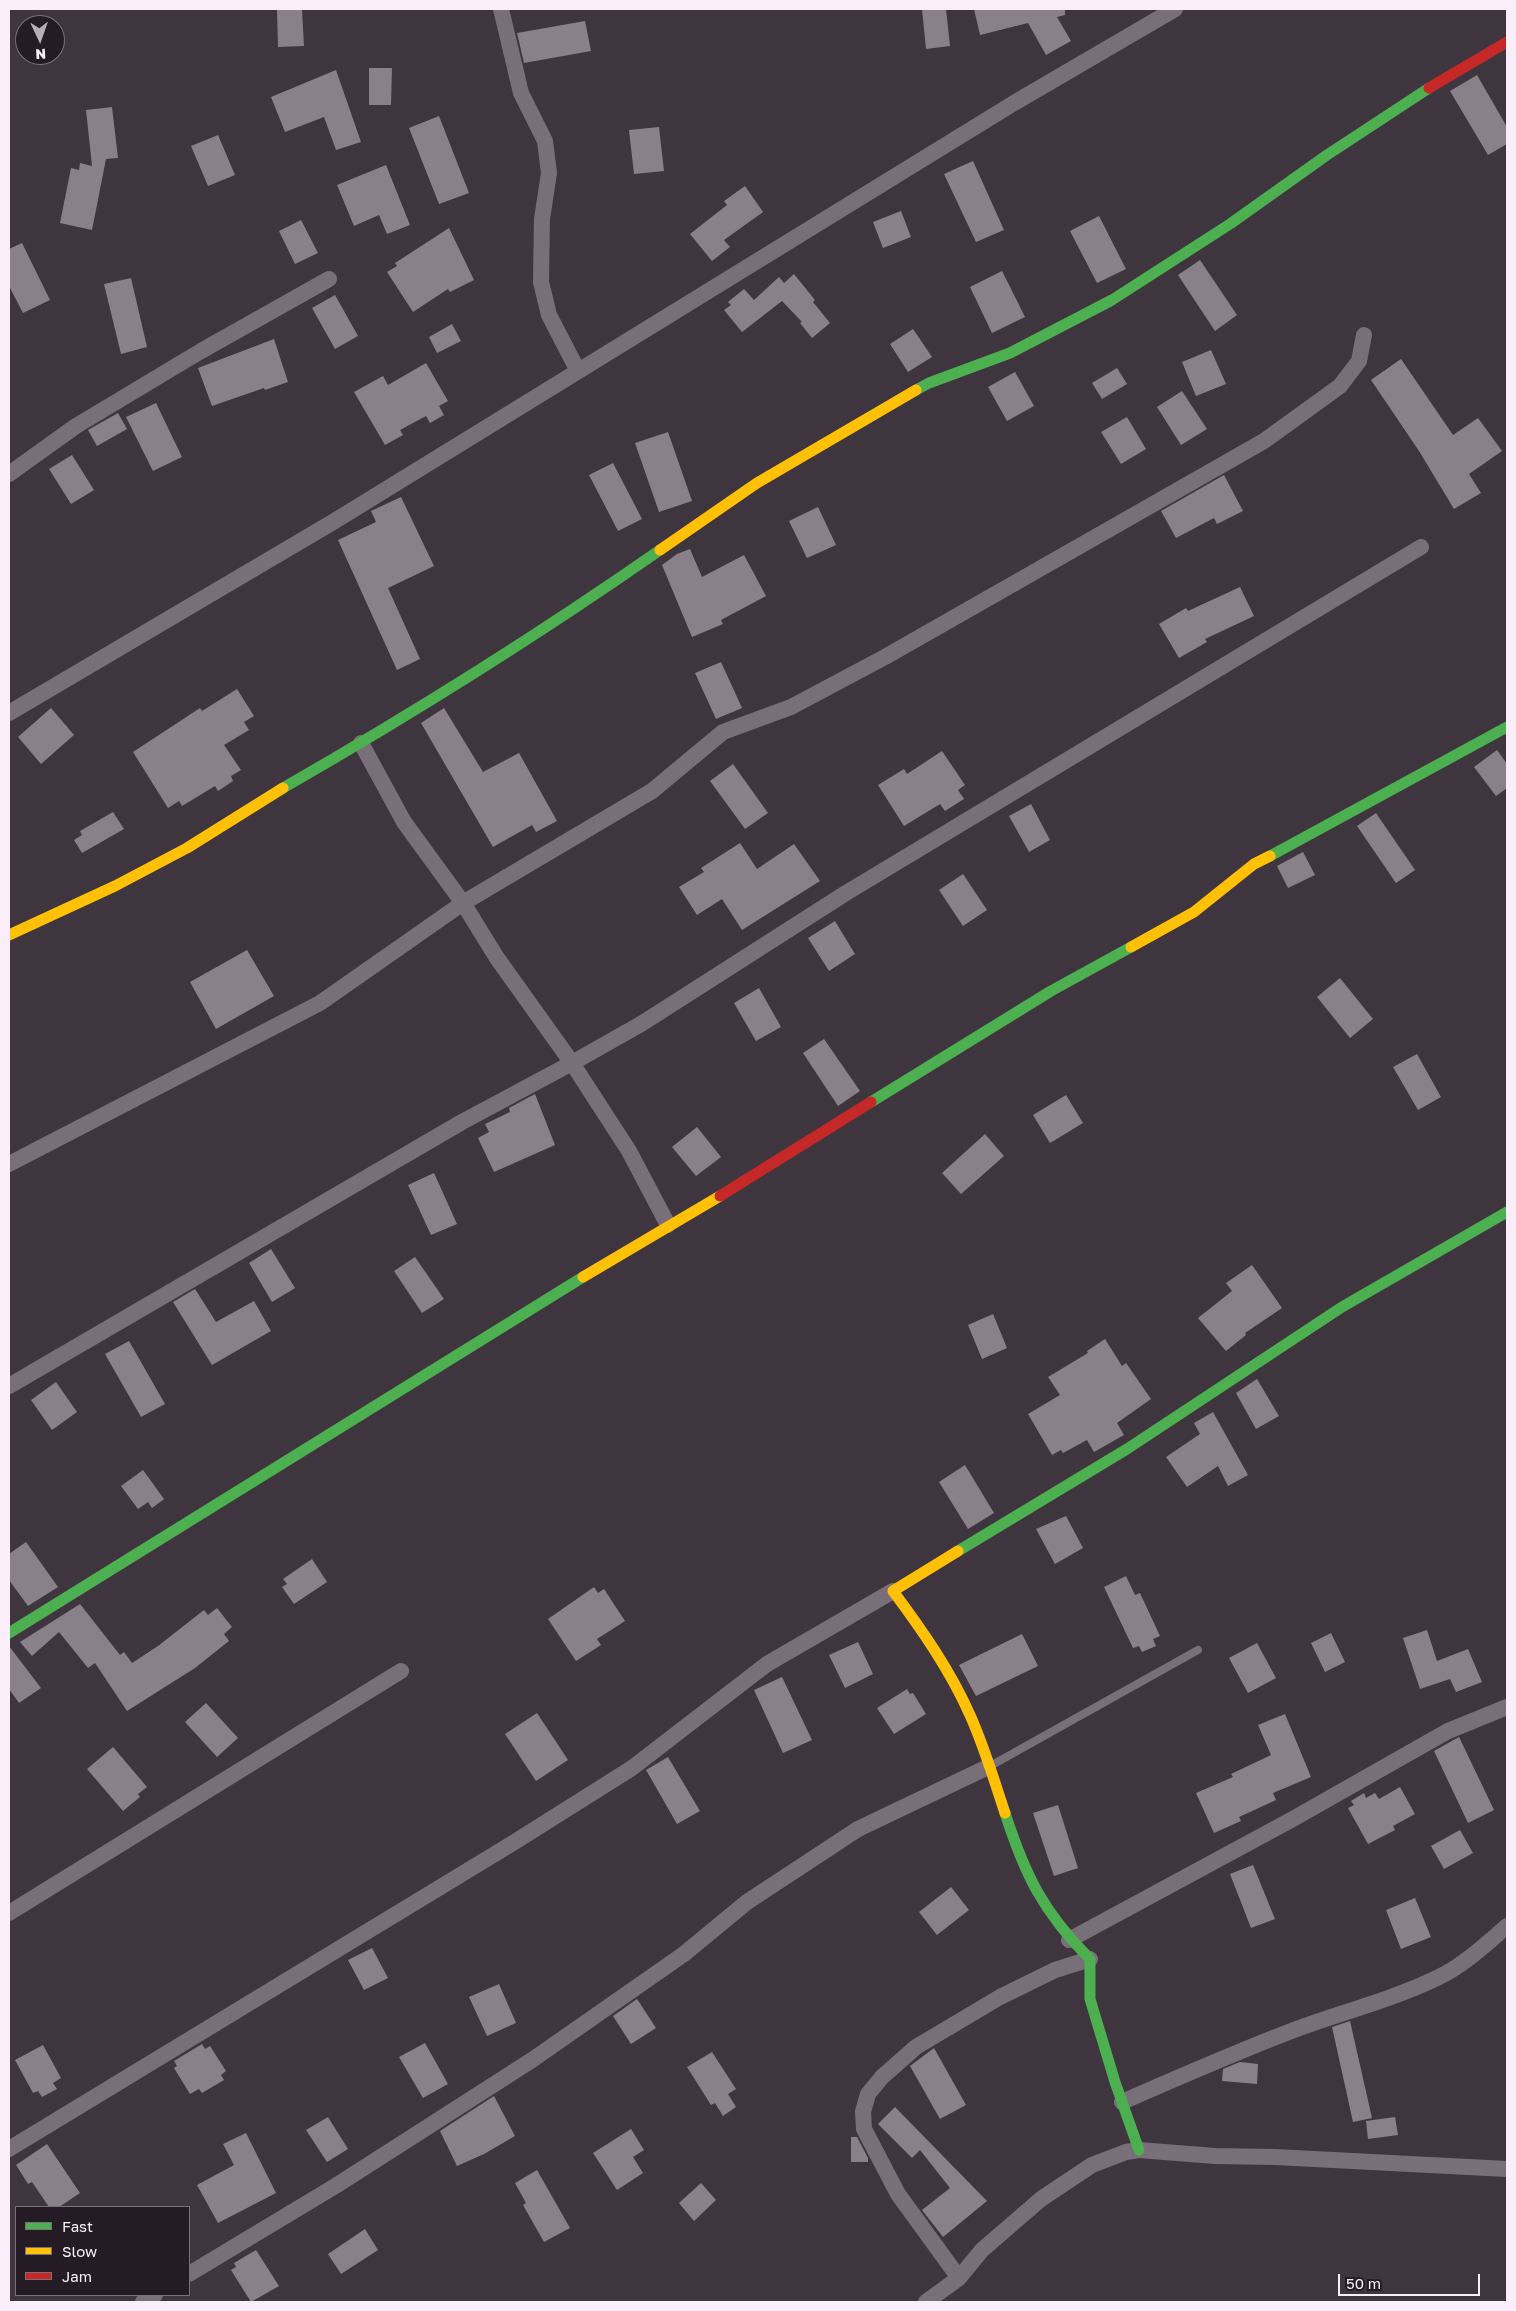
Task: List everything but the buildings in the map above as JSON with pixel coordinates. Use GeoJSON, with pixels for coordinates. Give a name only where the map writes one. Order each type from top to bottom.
{"type":"FeatureCollection","features":[{"type":"Feature","properties":{"kind":"street"},"geometry":{"type":"LineString","coordinates":[[501,9],[521,93],[545,141],[550,173],[542,219],[541,282],[549,315],[578,371]]}},
{"type":"Feature","properties":{"kind":"street"},"geometry":{"type":"LineString","coordinates":[[9,713],[324,527],[1014,103],[1175,9]]}},
{"type":"Feature","properties":{"kind":"street"},"geometry":{"type":"LineString","coordinates":[[9,935],[115,886],[187,848],[257,803],[398,722],[603,590],[756,483],[929,383],[1010,353],[1112,300],[1230,224],[1327,155],[1428,89],[1507,42]]}},
{"type":"Feature","properties":{"kind":"street"},"geometry":{"type":"LineString","coordinates":[[9,474],[76,426],[201,351],[329,280]]}},
{"type":"Feature","properties":{"kind":"street"},"geometry":{"type":"LineString","coordinates":[[9,1164],[320,1003],[463,903],[652,792],[723,732],[791,707],[877,661],[1264,441],[1340,386],[1359,361],[1364,335]]}},
{"type":"Feature","properties":{"kind":"street"},"geometry":{"type":"LineString","coordinates":[[9,1386],[462,1122],[641,1024],[846,893],[1421,547]]}},
{"type":"Feature","properties":{"kind":"street"},"geometry":{"type":"LineString","coordinates":[[9,1633],[319,1439],[668,1225],[712,1201],[1051,991],[1194,912],[1254,864],[1507,727]]}},
{"type":"Feature","properties":{"kind":"street"},"geometry":{"type":"LineString","coordinates":[[360,743],[404,822],[463,903],[497,958],[572,1063],[629,1151],[668,1225]]}},
{"type":"Feature","properties":{"kind":"street"},"geometry":{"type":"LineString","coordinates":[[9,2149],[513,1843],[624,1773],[767,1664],[893,1591],[1127,1449],[1342,1308],[1507,1212]]}},
{"type":"Feature","properties":{"kind":"street"},"geometry":{"type":"LineString","coordinates":[[893,1591],[942,1658],[971,1718],[1031,1883],[1048,1912],[1069,1940],[1090,1959],[1090,1999],[1139,2150]]}},
{"type":"Feature","properties":{"kind":"street"},"geometry":{"type":"LineString","coordinates":[[9,1913],[401,1672]]}},
{"type":"Feature","properties":{"kind":"street"},"geometry":{"type":"LineString","coordinates":[[1069,1940],[1291,1820],[1448,1731],[1507,1706]]}},
{"type":"Feature","properties":{"kind":"street"},"geometry":{"type":"LineString","coordinates":[[190,2273],[337,2185],[532,2060],[684,1954],[748,1902],[858,1829],[988,1768]]}},
{"type":"Feature","properties":{"kind":"street"},"geometry":{"type":"LineString","coordinates":[[1122,2102],[1210,2063],[1288,2032],[1382,2001],[1439,1977],[1478,1950],[1507,1926]]}},
{"type":"Feature","properties":{"kind":"street"},"geometry":{"type":"LineString","coordinates":[[959,2278],[898,2194],[864,2129],[863,2112],[868,2094],[882,2077],[916,2047],[983,2007],[1056,1970],[1090,1959]]}},
{"type":"Feature","properties":{"kind":"street"},"geometry":{"type":"LineString","coordinates":[[926,2302],[959,2278],[982,2250],[1041,2199],[1092,2165],[1126,2152],[1139,2150],[1214,2156],[1275,2157],[1507,2169]]}},
{"type":"Feature","properties":{"kind":"street"},"geometry":{"type":"LineString","coordinates":[[142,2302],[153,2296]]}},
{"type":"Feature","properties":{"kind":"lane"},"geometry":{"type":"LineString","coordinates":[[988,1768],[1198,1650]]}},
{"type":"Feature","properties":{"kind":"traffic: fast"},"geometry":{"type":"LineString","coordinates":[[916,390],[929,383],[1010,353],[1112,300],[1230,224],[1327,155],[1429,88]]}},
{"type":"Feature","properties":{"kind":"traffic: fast"},"geometry":{"type":"LineString","coordinates":[[283,788],[379,732],[474,673],[568,613],[660,550]]}},
{"type":"Feature","properties":{"kind":"traffic: fast"},"geometry":{"type":"LineString","coordinates":[[1270,856],[1507,727]]}},
{"type":"Feature","properties":{"kind":"traffic: fast"},"geometry":{"type":"LineString","coordinates":[[871,1102],[1051,991],[1131,947]]}},
{"type":"Feature","properties":{"kind":"traffic: fast"},"geometry":{"type":"LineString","coordinates":[[958,1551],[1127,1449],[1342,1307],[1507,1212]]}},
{"type":"Feature","properties":{"kind":"traffic: fast"},"geometry":{"type":"LineString","coordinates":[[9,1633],[583,1277]]}},
{"type":"Feature","properties":{"kind":"traffic: fast"},"geometry":{"type":"LineString","coordinates":[[1005,1813],[1020,1855],[1037,1892],[1060,1925],[1090,1959],[1090,1999],[1115,2082],[1139,2150]]}},
{"type":"Feature","properties":{"kind":"traffic: slow"},"geometry":{"type":"LineString","coordinates":[[660,550],[757,483],[916,390]]}},
{"type":"Feature","properties":{"kind":"traffic: slow"},"geometry":{"type":"LineString","coordinates":[[9,935],[115,886],[187,848],[283,788]]}},
{"type":"Feature","properties":{"kind":"traffic: slow"},"geometry":{"type":"LineString","coordinates":[[1131,947],[1194,912],[1254,864],[1270,856]]}},
{"type":"Feature","properties":{"kind":"traffic: slow"},"geometry":{"type":"LineString","coordinates":[[583,1277],[720,1196]]}},
{"type":"Feature","properties":{"kind":"traffic: slow"},"geometry":{"type":"LineString","coordinates":[[958,1551],[893,1591],[954,1682],[980,1739],[1005,1813]]}},
{"type":"Feature","properties":{"kind":"traffic: jam"},"geometry":{"type":"LineString","coordinates":[[1429,88],[1507,42]]}},
{"type":"Feature","properties":{"kind":"traffic: jam"},"geometry":{"type":"LineString","coordinates":[[720,1196],[871,1102]]}}]}
